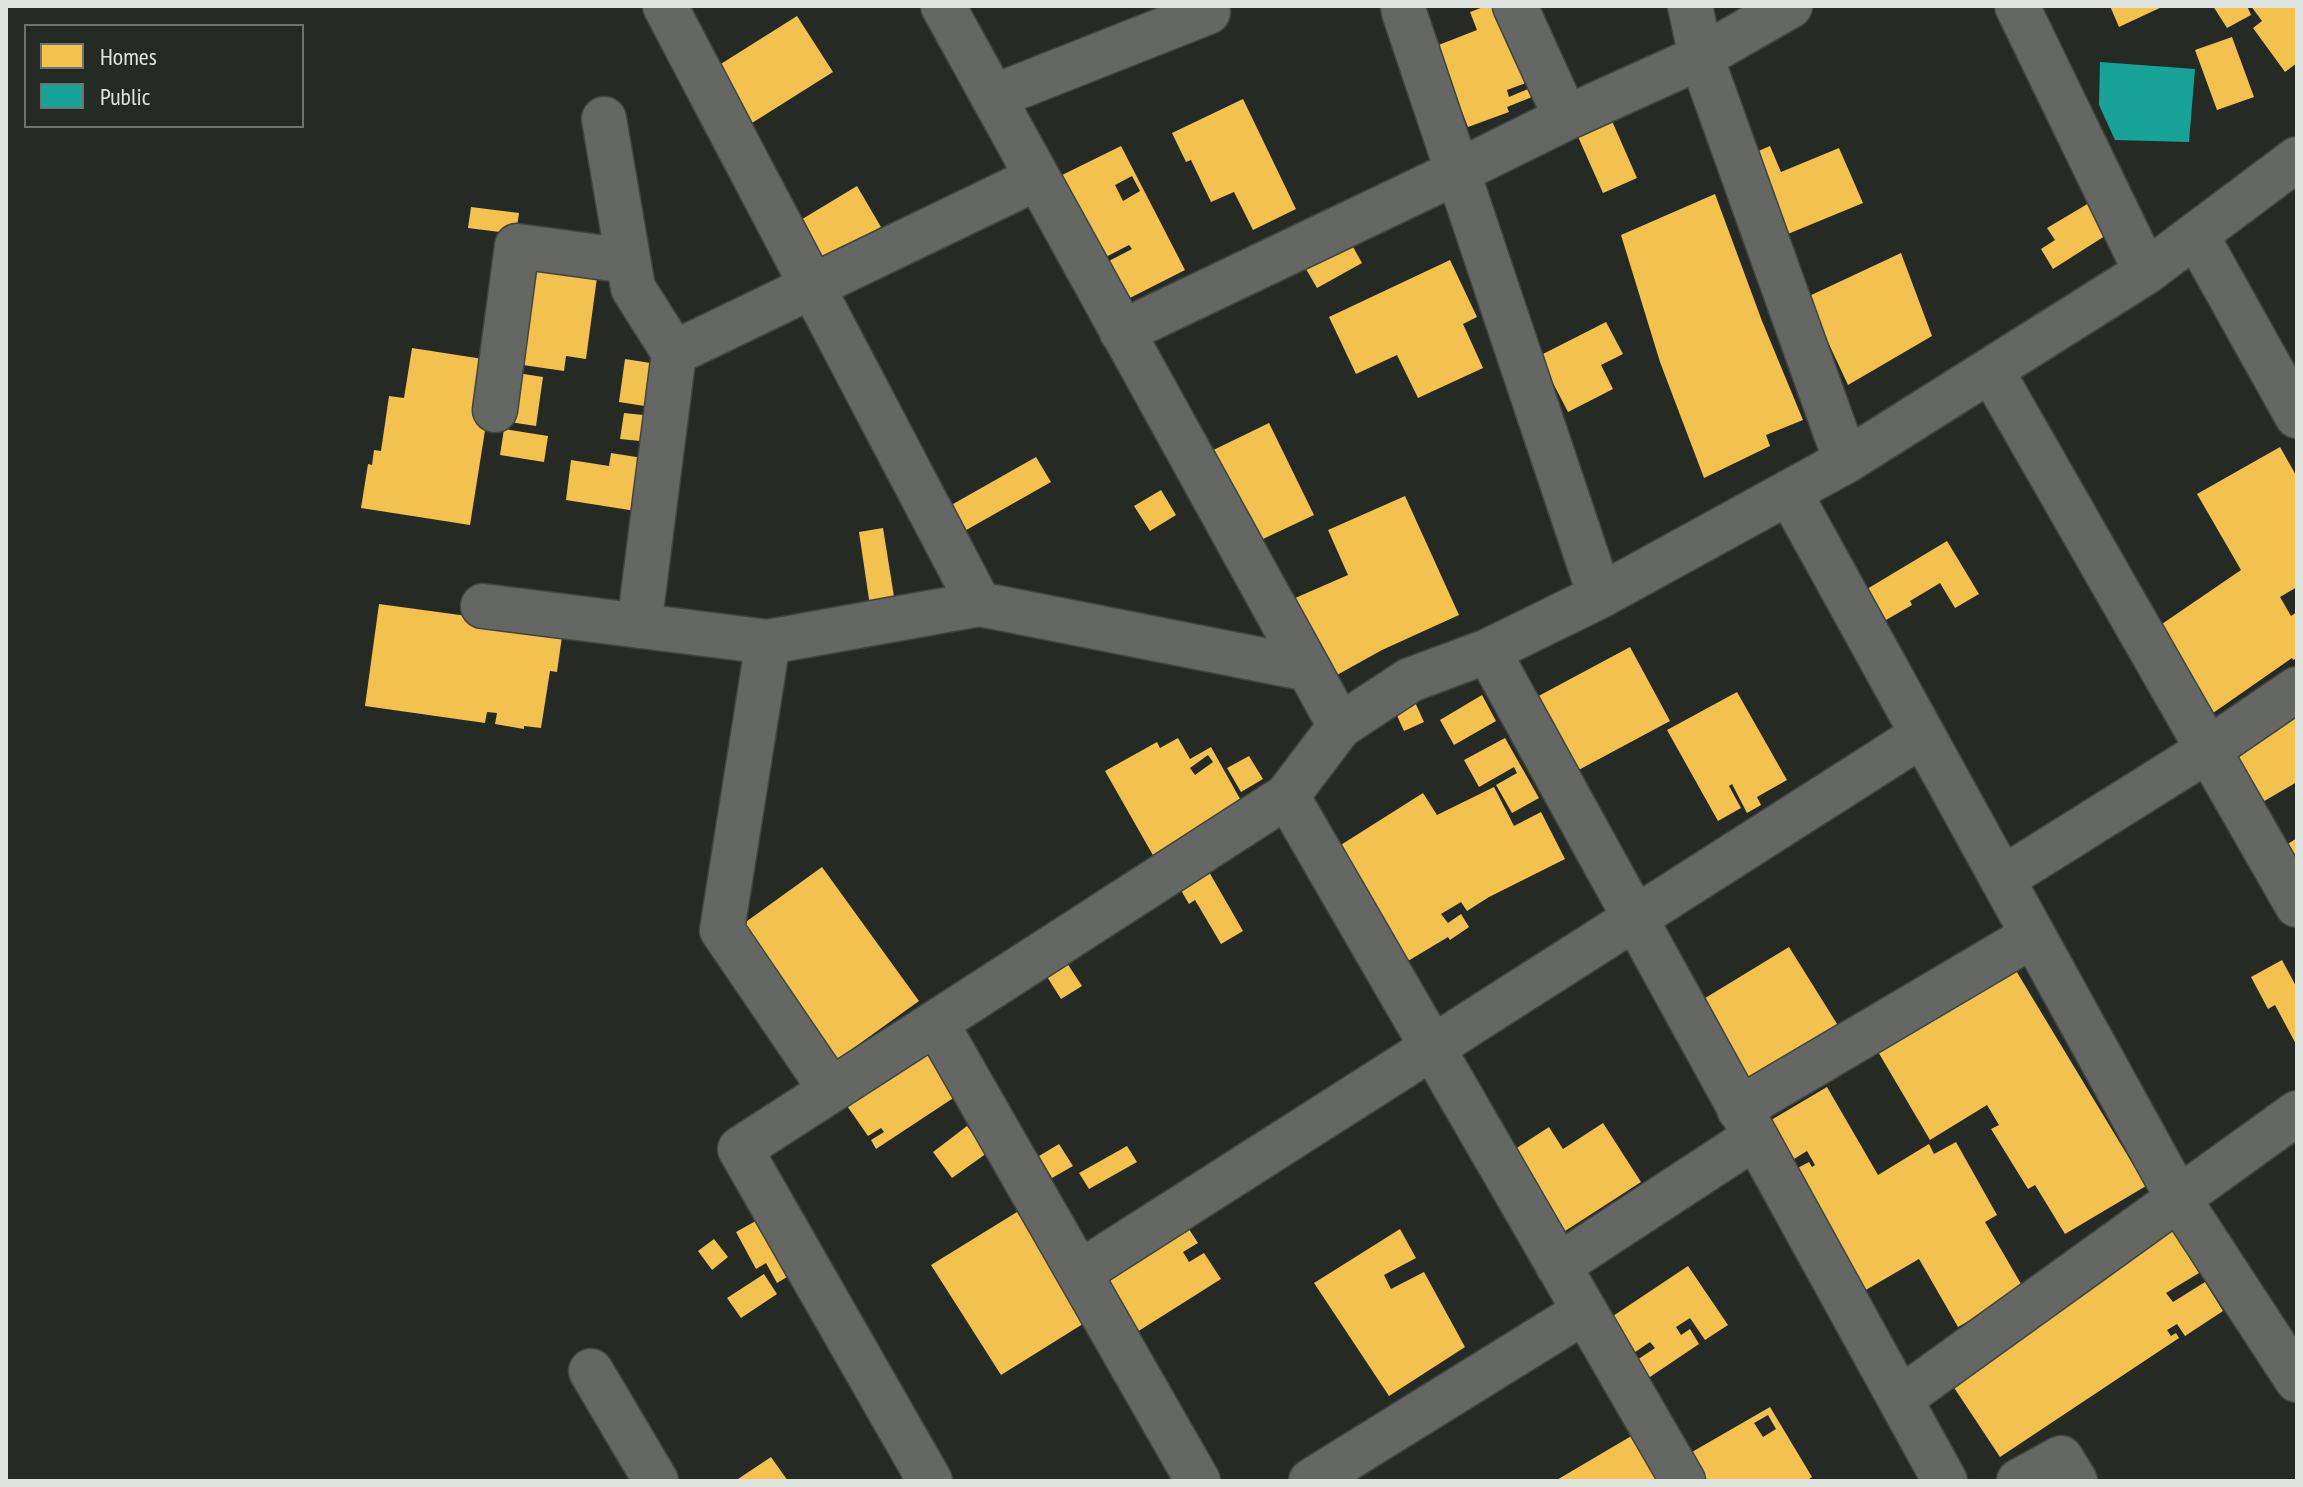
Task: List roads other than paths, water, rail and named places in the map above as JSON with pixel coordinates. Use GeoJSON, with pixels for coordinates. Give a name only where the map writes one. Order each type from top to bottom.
{"type":"FeatureCollection","features":[{"type":"Feature","properties":{"kind":"street"},"geometry":{"type":"LineString","coordinates":[[665,6],[979,604]]}},
{"type":"Feature","properties":{"kind":"street"},"geometry":{"type":"LineString","coordinates":[[943,6],[1340,726]]}},
{"type":"Feature","properties":{"kind":"street"},"geometry":{"type":"LineString","coordinates":[[993,97],[1208,12],[1206,6]]}},
{"type":"Feature","properties":{"kind":"street"},"geometry":{"type":"LineString","coordinates":[[1403,6],[1600,596]]}},
{"type":"Feature","properties":{"kind":"street"},"geometry":{"type":"LineString","coordinates":[[1515,6],[1566,118]]}},
{"type":"Feature","properties":{"kind":"street"},"geometry":{"type":"LineString","coordinates":[[1690,6],[1701,57],[1846,461]]}},
{"type":"Feature","properties":{"kind":"street"},"geometry":{"type":"LineString","coordinates":[[1122,332],[1566,118],[1701,57],[1790,6]]}},
{"type":"Feature","properties":{"kind":"street"},"geometry":{"type":"LineString","coordinates":[[2017,6],[2146,272]]}},
{"type":"Feature","properties":{"kind":"street"},"geometry":{"type":"LineString","coordinates":[[604,119],[633,288],[674,353],[639,626]]}},
{"type":"Feature","properties":{"kind":"street"},"geometry":{"type":"LineString","coordinates":[[930,1481],[740,1149],[1287,796],[1340,726],[1410,680],[1488,651],[1600,596],[1846,461],[2146,272],[2297,159]]}},
{"type":"Feature","properties":{"kind":"street"},"geometry":{"type":"LineString","coordinates":[[674,353],[1037,178]]}},
{"type":"Feature","properties":{"kind":"street"},"geometry":{"type":"LineString","coordinates":[[2196,235],[2297,416]]}},
{"type":"Feature","properties":{"kind":"street"},"geometry":{"type":"LineString","coordinates":[[495,410],[517,246],[628,261]]}},
{"type":"Feature","properties":{"kind":"street"},"geometry":{"type":"LineString","coordinates":[[1991,370],[2297,905]]}},
{"type":"Feature","properties":{"kind":"street"},"geometry":{"type":"LineString","coordinates":[[1789,492],[2178,1198],[2297,1380]]}},
{"type":"Feature","properties":{"kind":"street"},"geometry":{"type":"LineString","coordinates":[[483,606],[768,642],[979,604],[1308,669]]}},
{"type":"Feature","properties":{"kind":"street"},"geometry":{"type":"LineString","coordinates":[[768,642],[722,930],[831,1090]]}},
{"type":"Feature","properties":{"kind":"street"},"geometry":{"type":"LineString","coordinates":[[1488,651],[1945,1481]]}},
{"type":"Feature","properties":{"kind":"street"},"geometry":{"type":"LineString","coordinates":[[2002,879],[2208,750],[2297,689]]}},
{"type":"Feature","properties":{"kind":"street"},"geometry":{"type":"LineString","coordinates":[[1079,1273],[1922,735]]}},
{"type":"Feature","properties":{"kind":"street"},"geometry":{"type":"LineString","coordinates":[[1287,796],[1683,1481]]}},
{"type":"Feature","properties":{"kind":"street"},"geometry":{"type":"LineString","coordinates":[[1558,1266],[1747,1123],[2032,936]]}},
{"type":"Feature","properties":{"kind":"street"},"geometry":{"type":"LineString","coordinates":[[936,1023],[1198,1481]]}},
{"type":"Feature","properties":{"kind":"street"},"geometry":{"type":"LineString","coordinates":[[1900,1399],[2297,1113]]}},
{"type":"Feature","properties":{"kind":"street"},"geometry":{"type":"LineString","coordinates":[[1311,1481],[1585,1311]]}},
{"type":"Feature","properties":{"kind":"street"},"geometry":{"type":"LineString","coordinates":[[591,1371],[656,1481]]}},
{"type":"Feature","properties":{"kind":"street"},"geometry":{"type":"LineString","coordinates":[[2019,1481],[2061,1458],[2075,1481]]}}]}
